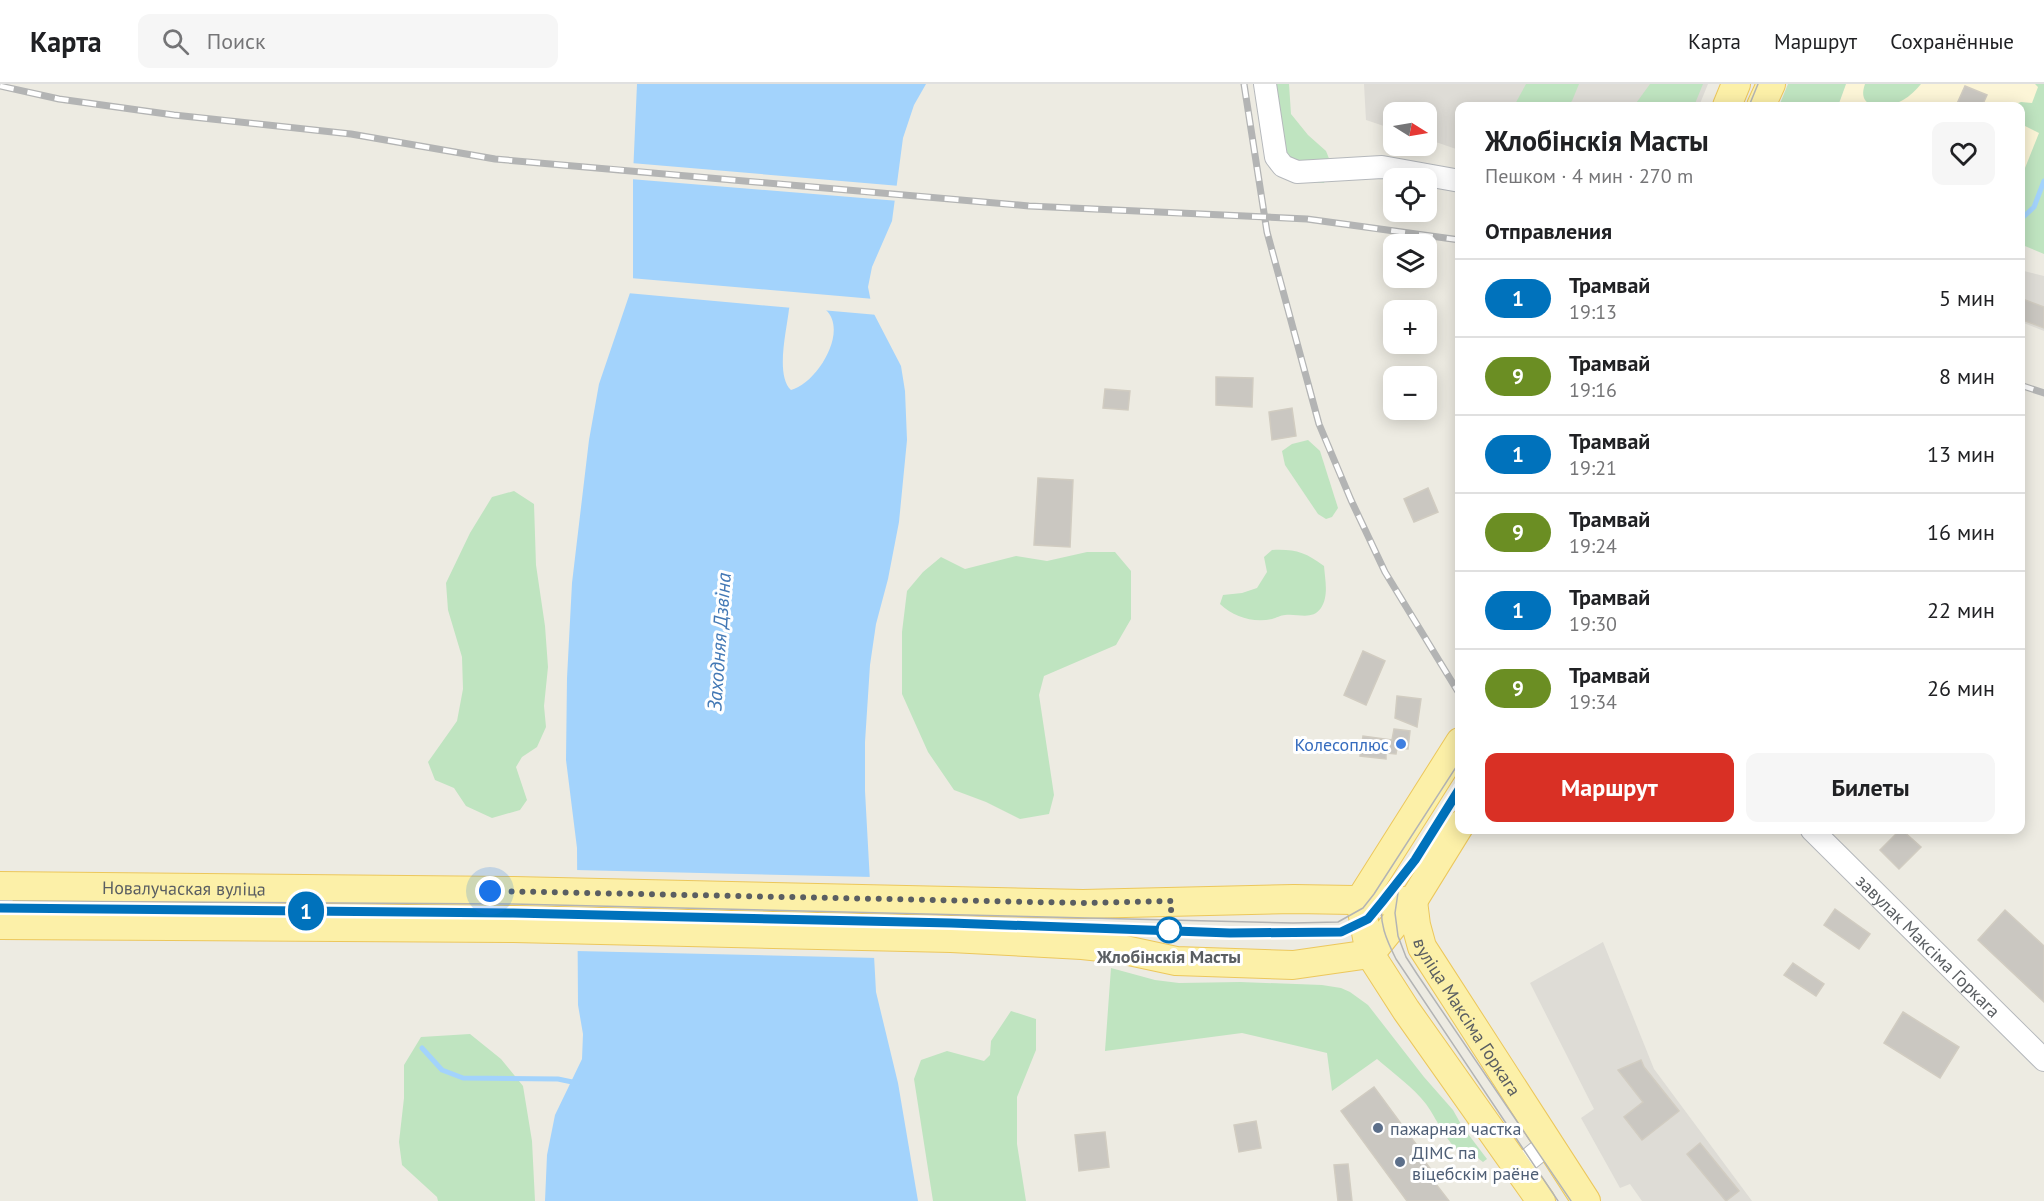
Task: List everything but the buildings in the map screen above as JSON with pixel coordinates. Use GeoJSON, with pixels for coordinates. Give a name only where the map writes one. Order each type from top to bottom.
{"type":"FeatureCollection","features":[{"type":"Feature","properties":{"kind":"main road"},"geometry":{"type":"LineString","coordinates":[[1729,102],[1736,84]]}},
{"type":"Feature","properties":{"kind":"main road"},"geometry":{"type":"LineString","coordinates":[[1763,102],[1771,84]]}},
{"type":"Feature","properties":{"kind":"main road"},"geometry":{"type":"LineString","coordinates":[[1455,750],[1360,900],[1370,954],[1406,1010],[1542,1201]]}},
{"type":"Feature","properties":{"kind":"main road"},"geometry":{"type":"LineString","coordinates":[[1370,954],[1413,901],[1455,833]]}},
{"type":"Feature","properties":{"kind":"main road","name":"Новалучаская вуліца"},"geometry":{"type":"LineString","coordinates":[[1,886],[514,891],[1083,903],[1214,900],[1413,901]]}},
{"type":"Feature","properties":{"kind":"main road","name":"вуліца Максіма Горкага"},"geometry":{"type":"LineString","coordinates":[[1413,901],[1422,946],[1586,1201]]}},
{"type":"Feature","properties":{"kind":"main road","name":"Новалучаская вуліца"},"geometry":{"type":"LineString","coordinates":[[1,925],[513,928],[951,938],[1082,945],[1120,949],[1176,961],[1293,965],[1370,954]]}},
{"type":"Feature","properties":{"kind":"street"},"geometry":{"type":"LineString","coordinates":[[1265,84],[1276,157],[1283,166],[1297,172],[1382,167],[1455,181]]}},
{"type":"Feature","properties":{"kind":"street","name":"завулак Максіма Горкага"},"geometry":{"type":"LineString","coordinates":[[1816,834],[2044,1060]]}},
{"type":"Feature","properties":{"kind":"street"},"geometry":{"type":"LineString","coordinates":[[1,886],[1,925]]}},
{"type":"Feature","properties":{"kind":"street"},"geometry":{"type":"LineString","coordinates":[[1518,1168],[1549,1143]]}},
{"type":"Feature","properties":{"kind":"shaded area"},"geometry":{"type":"Polygon","coordinates":[[[1364,84],[1708,84],[1701,102],[1455,102],[1455,149],[1437,142],[1437,102],[1383,102],[1383,126],[1366,120],[1364,84]]]}},
{"type":"Feature","properties":{"kind":"shaded area"},"geometry":{"type":"Polygon","coordinates":[[[1846,84],[2044,84],[2044,155],[2025,200],[2025,102],[1839,102],[1846,84]]]}},
{"type":"Feature","properties":{"kind":"shaded area"},"geometry":{"type":"Polygon","coordinates":[[[2025,271],[2044,276],[2044,331],[2025,324],[2025,271]]]}},
{"type":"Feature","properties":{"kind":"shaded area"},"geometry":{"type":"Polygon","coordinates":[[[1603,942],[1654,1069],[1752,1201],[1642,1201],[1630,1184],[1620,1188],[1581,1118],[1594,1109],[1530,983],[1603,942]]]}},
{"type":"Feature","properties":{"kind":"green space"},"geometry":{"type":"Polygon","coordinates":[[[1275,84],[1289,84],[1291,114],[1308,135],[1326,151],[1332,166],[1324,183],[1310,182],[1293,165],[1279,137],[1275,84]]]}},
{"type":"Feature","properties":{"kind":"green space"},"geometry":{"type":"Polygon","coordinates":[[[1526,84],[1579,84],[1571,102],[1516,102],[1526,84]]]}},
{"type":"Feature","properties":{"kind":"green space"},"geometry":{"type":"Polygon","coordinates":[[[1650,84],[1703,84],[1696,102],[1637,102],[1650,84]]]}},
{"type":"Feature","properties":{"kind":"green space"},"geometry":{"type":"Polygon","coordinates":[[[1788,84],[1846,84],[1839,102],[1781,102],[1788,84]]]}},
{"type":"Feature","properties":{"kind":"green space"},"geometry":{"type":"Polygon","coordinates":[[[1865,84],[1921,84],[1913,93],[1899,102],[1868,102],[1863,93],[1865,84]]]}},
{"type":"Feature","properties":{"kind":"green space"},"geometry":{"type":"Polygon","coordinates":[[[2035,84],[2044,84],[2044,254],[2025,246],[2025,168],[2039,133],[2025,126],[2025,102],[2032,103],[2038,87],[2035,84]]]}},
{"type":"Feature","properties":{"kind":"green space"},"geometry":{"type":"Polygon","coordinates":[[[1308,440],[1320,451],[1338,508],[1332,517],[1326,519],[1318,514],[1285,465],[1282,451],[1292,444],[1308,440]]]}},
{"type":"Feature","properties":{"kind":"green space"},"geometry":{"type":"Polygon","coordinates":[[[514,491],[534,504],[536,565],[545,626],[548,667],[544,706],[546,727],[537,747],[522,757],[516,767],[527,800],[520,810],[492,818],[466,806],[454,788],[435,780],[428,762],[457,721],[463,689],[462,657],[448,610],[446,583],[470,533],[492,497],[514,491]]]}},
{"type":"Feature","properties":{"kind":"green space"},"geometry":{"type":"Polygon","coordinates":[[[1272,550],[1300,552],[1324,566],[1325,598],[1317,612],[1309,615],[1283,615],[1258,620],[1238,616],[1220,604],[1223,595],[1242,593],[1257,588],[1267,572],[1264,557],[1272,550]]]}},
{"type":"Feature","properties":{"kind":"green space"},"geometry":{"type":"Polygon","coordinates":[[[1087,552],[1115,552],[1131,571],[1131,619],[1116,645],[1044,676],[1039,695],[1054,795],[1049,814],[1020,819],[986,802],[954,790],[928,752],[902,694],[902,632],[907,591],[923,572],[941,557],[965,569],[1016,556],[1047,561],[1087,552]]]}},
{"type":"Feature","properties":{"kind":"green space"},"geometry":{"type":"Polygon","coordinates":[[[1111,968],[1155,980],[1179,983],[1240,982],[1322,985],[1350,992],[1368,1005],[1453,1110],[1487,1159],[1483,1162],[1470,1152],[1469,1158],[1455,1148],[1421,1098],[1377,1059],[1332,1091],[1327,1053],[1242,1033],[1105,1051],[1111,968]]]}},
{"type":"Feature","properties":{"kind":"green space"},"geometry":{"type":"Polygon","coordinates":[[[1011,1011],[1036,1019],[1036,1050],[1017,1097],[1017,1144],[1026,1201],[933,1201],[914,1079],[921,1060],[947,1051],[984,1061],[990,1055],[991,1041],[1011,1011]]]}},
{"type":"Feature","properties":{"kind":"green space"},"geometry":{"type":"Polygon","coordinates":[[[470,1034],[501,1059],[523,1086],[532,1141],[535,1201],[438,1201],[437,1197],[402,1165],[399,1142],[404,1098],[404,1065],[421,1037],[470,1034]]]}},
{"type":"Feature","properties":{"kind":"water","name":"Заходняя Дзвіна"},"geometry":{"type":"Polygon","coordinates":[[[637,84],[926,84],[914,105],[903,138],[892,221],[872,267],[868,287],[873,312],[901,366],[905,391],[907,440],[899,522],[888,579],[876,624],[870,665],[865,742],[865,791],[876,992],[898,1083],[918,1201],[545,1201],[547,1155],[555,1115],[582,1059],[583,1034],[578,1005],[577,848],[566,760],[572,583],[589,440],[599,384],[633,284],[633,175],[637,84]],[[805,299],[791,302],[789,309],[783,363],[786,383],[791,390],[801,386],[819,368],[832,343],[834,331],[832,320],[826,310],[805,299]]]}},
{"type":"Feature","properties":{"kind":"pier"},"geometry":{"type":"Polygon","coordinates":[[[631,163],[900,186],[899,201],[630,179],[631,163]]]}},
{"type":"Feature","properties":{"kind":"pier"},"geometry":{"type":"Polygon","coordinates":[[[630,278],[874,299],[878,315],[821,310],[805,302],[794,304],[793,308],[627,293],[630,278]]]}},
{"type":"Feature","properties":{"kind":"pier"},"geometry":{"type":"Polygon","coordinates":[[[575,870],[873,877],[878,958],[576,951],[575,870]]]}},
{"type":"Feature","properties":{"kind":"waterway"},"geometry":{"type":"LineString","coordinates":[[2025,215],[2034,207],[2044,181]]}},
{"type":"Feature","properties":{"kind":"waterway"},"geometry":{"type":"LineString","coordinates":[[422,1048],[442,1070],[463,1078],[558,1079],[577,1083]]}},
{"type":"Feature","properties":{"kind":"tram line"},"geometry":{"type":"LineString","coordinates":[[1751,102],[1758,84]]}},
{"type":"Feature","properties":{"kind":"tram line"},"geometry":{"type":"LineString","coordinates":[[0,901],[513,904],[1293,923],[1338,922],[1363,908],[1374,894],[1455,769]]}},
{"type":"Feature","properties":{"kind":"tram line"},"geometry":{"type":"LineString","coordinates":[[1455,796],[1399,886],[1395,913],[1398,936],[1406,957],[1417,974],[1571,1201]]}},
{"type":"Feature","properties":{"kind":"tram line","name":"1"},"geometry":{"type":"LineString","coordinates":[[0,908],[513,913],[1061,926],[1230,933],[1341,932],[1368,919],[1415,860],[1455,796]]}},
{"type":"Feature","properties":{"kind":"tram line"},"geometry":{"type":"LineString","coordinates":[[1027,925],[1230,932],[1341,932],[1368,919],[1415,859]]}},
{"type":"Feature","properties":{"kind":"tram line"},"geometry":{"type":"LineString","coordinates":[[1382,901],[1384,931],[1396,959],[1558,1201]]}},
{"type":"Feature","properties":{"kind":"tram line"},"geometry":{"type":"LineString","coordinates":[[214,910],[475,913]]}},
{"type":"Feature","properties":{"kind":"railway"},"geometry":{"type":"LineString","coordinates":[[1244,84],[1267,232],[1319,424],[1385,572],[1455,687]]}},
{"type":"Feature","properties":{"kind":"railway"},"geometry":{"type":"LineString","coordinates":[[0,86],[59,99],[174,115],[351,134],[495,159],[1029,206],[1307,219],[1455,239]]}},
{"type":"Feature","properties":{"kind":"railway"},"geometry":{"type":"LineString","coordinates":[[2025,387],[2044,393]]}},
{"type":"Feature","properties":{"kind":"place","name":"Колесоплюс"},"geometry":{"type":"Point","coordinates":[1401,744]}},
{"type":"Feature","properties":{"kind":"place","name":"Жлобінскія Масты"},"geometry":{"type":"Point","coordinates":[1169,930]}},
{"type":"Feature","properties":{"kind":"place","name":"пажарная частка"},"geometry":{"type":"Point","coordinates":[1378,1128]}},
{"type":"Feature","properties":{"kind":"place","name":"ДІМС па віцебскім раёне"},"geometry":{"type":"Point","coordinates":[1400,1162]}},
{"type":"Feature","properties":{"kind":"route"},"geometry":{"type":"LineString","coordinates":[[490,891],[1083,903],[1172,901],[1169,930]]}}]}
